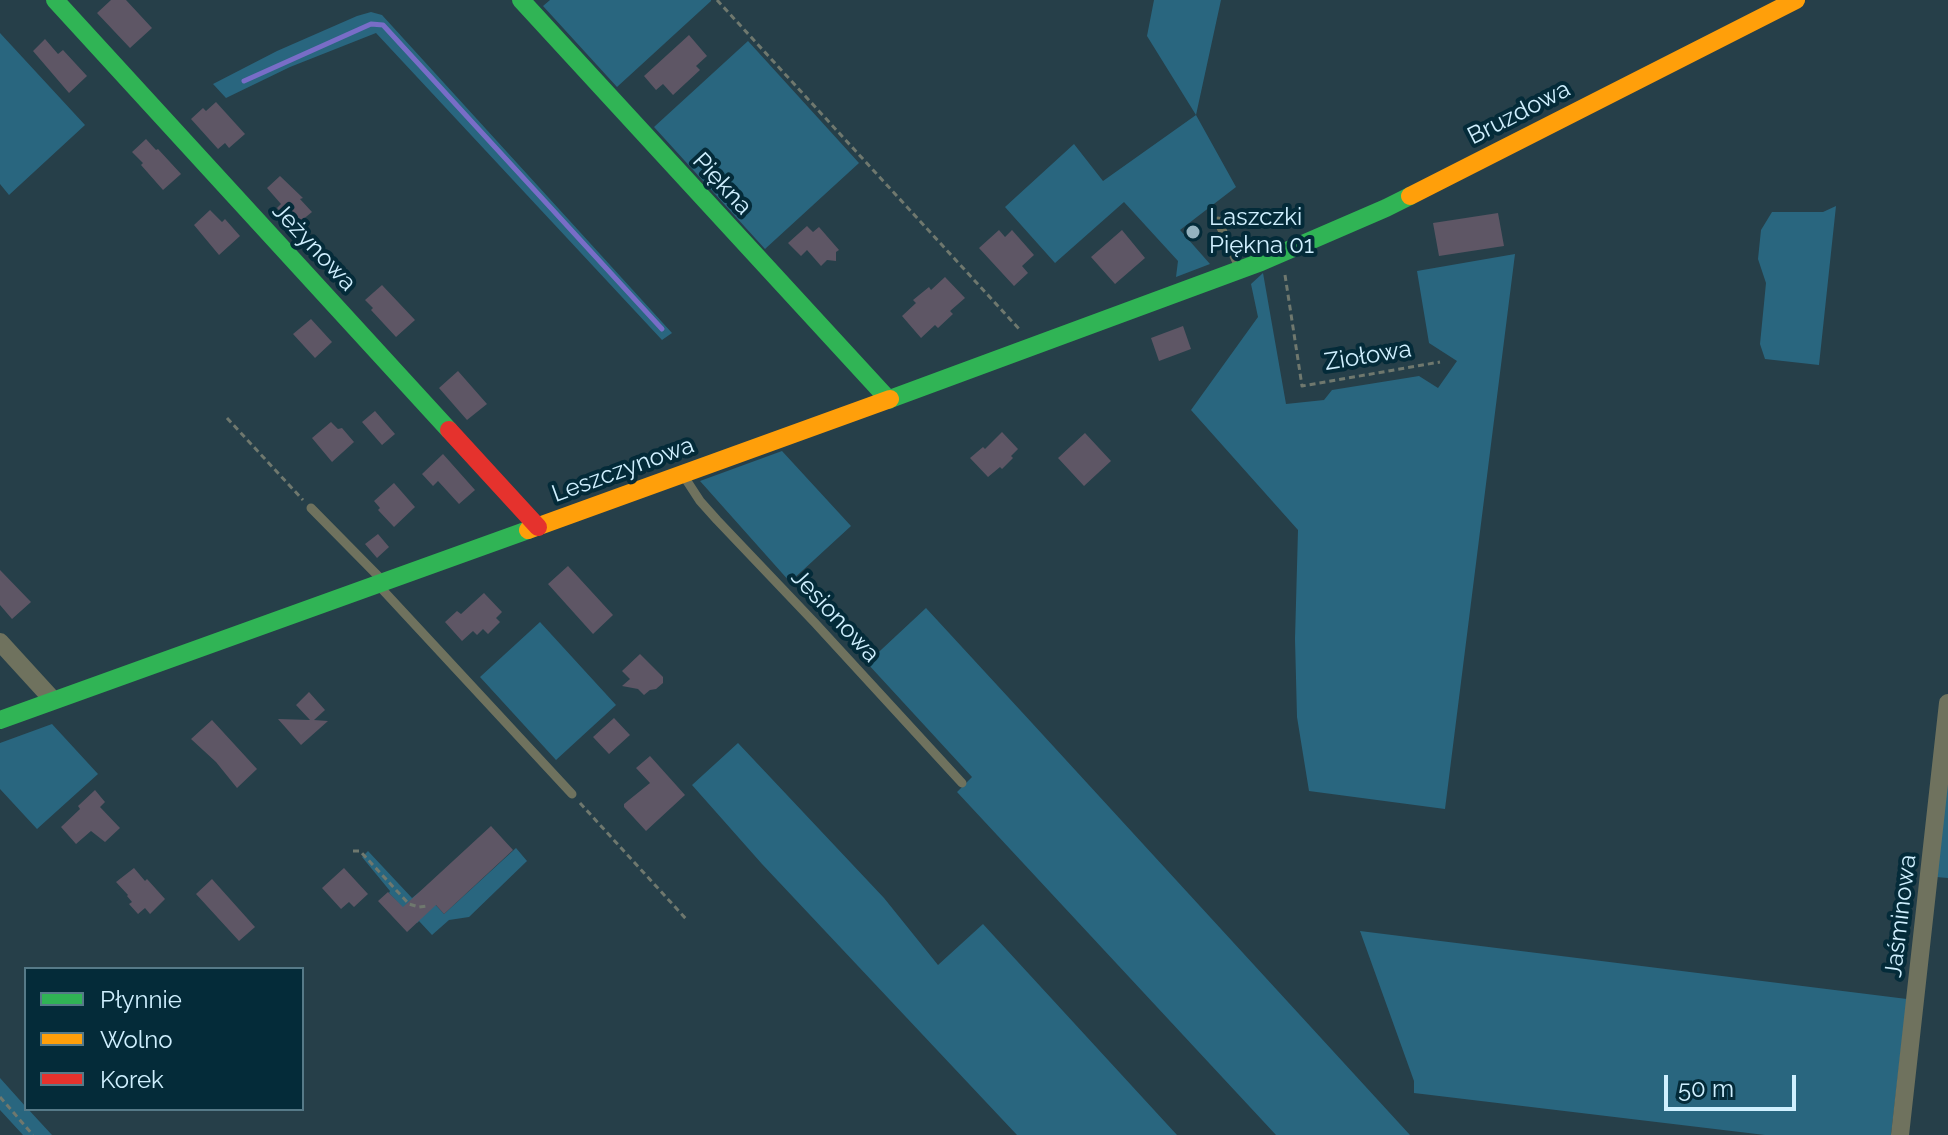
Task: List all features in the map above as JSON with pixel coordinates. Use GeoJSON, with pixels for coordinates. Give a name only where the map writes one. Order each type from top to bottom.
{"type":"FeatureCollection","features":[{"type":"Feature","properties":{"kind":"street","name":"Jeżynowa"},"geometry":{"type":"LineString","coordinates":[[55,0],[538,527]]}},
{"type":"Feature","properties":{"kind":"street","name":"Piękna"},"geometry":{"type":"LineString","coordinates":[[521,0],[889,400]]}},
{"type":"Feature","properties":{"kind":"street","name":"Bruzdowa"},"geometry":{"type":"LineString","coordinates":[[1261,262],[1386,208],[1796,0]]}},
{"type":"Feature","properties":{"kind":"street","name":"Leszczynowa"},"geometry":{"type":"LineString","coordinates":[[0,720],[889,400],[1261,262]]}},
{"type":"Feature","properties":{"kind":"street"},"geometry":{"type":"LineString","coordinates":[[0,642],[53,700]]}},
{"type":"Feature","properties":{"kind":"street","name":"Jaśminowa"},"geometry":{"type":"LineString","coordinates":[[1900,1135],[1946,755],[1948,703]]}},
{"type":"Feature","properties":{"kind":"lane"},"geometry":{"type":"LineString","coordinates":[[1218,221],[1240,270]]}},
{"type":"Feature","properties":{"kind":"lane","name":"Jesionowa"},"geometry":{"type":"LineString","coordinates":[[683,474],[717,520],[962,783]]}},
{"type":"Feature","properties":{"kind":"lane"},"geometry":{"type":"LineString","coordinates":[[311,508],[572,794]]}},
{"type":"Feature","properties":{"kind":"path"},"geometry":{"type":"LineString","coordinates":[[717,0],[1034,346]]}},
{"type":"Feature","properties":{"kind":"path","name":"Ziołowa"},"geometry":{"type":"LineString","coordinates":[[1282,253],[1302,386],[1440,362]]}},
{"type":"Feature","properties":{"kind":"path"},"geometry":{"type":"LineString","coordinates":[[227,418],[311,508]]}},
{"type":"Feature","properties":{"kind":"path"},"geometry":{"type":"LineString","coordinates":[[572,794],[687,920]]}},
{"type":"Feature","properties":{"kind":"path"},"geometry":{"type":"LineString","coordinates":[[353,851],[360,851],[409,904],[427,906]]}},
{"type":"Feature","properties":{"kind":"path"},"geometry":{"type":"LineString","coordinates":[[0,1097],[33,1135]]}},
{"type":"Feature","properties":{"kind":"shaded area"},"geometry":{"type":"Polygon","coordinates":[[[550,0],[711,1],[617,87],[543,6],[550,0]]]}},
{"type":"Feature","properties":{"kind":"shaded area"},"geometry":{"type":"Polygon","coordinates":[[[1154,0],[1221,0],[1196,115],[1147,36],[1154,0]]]}},
{"type":"Feature","properties":{"kind":"shaded area"},"geometry":{"type":"Polygon","coordinates":[[[371,12],[382,15],[672,333],[662,340],[376,33],[290,67],[226,98],[213,84],[277,51],[371,12]]]}},
{"type":"Feature","properties":{"kind":"shaded area"},"geometry":{"type":"Polygon","coordinates":[[[0,33],[85,125],[9,195],[0,184],[0,33]]]}},
{"type":"Feature","properties":{"kind":"shaded area"},"geometry":{"type":"Polygon","coordinates":[[[748,41],[859,163],[765,249],[654,127],[748,41]]]}},
{"type":"Feature","properties":{"kind":"shaded area"},"geometry":{"type":"Polygon","coordinates":[[[1196,115],[1236,187],[1180,230],[1210,264],[1176,277],[1178,261],[1124,202],[1055,263],[1005,207],[1074,144],[1103,181],[1196,115]]]}},
{"type":"Feature","properties":{"kind":"shaded area"},"geometry":{"type":"Polygon","coordinates":[[[1836,206],[1819,365],[1765,359],[1760,344],[1766,283],[1758,259],[1761,230],[1772,212],[1823,212],[1836,206]]]}},
{"type":"Feature","properties":{"kind":"shaded area"},"geometry":{"type":"Polygon","coordinates":[[[1515,254],[1445,809],[1309,791],[1297,717],[1295,639],[1298,530],[1191,410],[1258,317],[1251,284],[1263,273],[1286,404],[1324,400],[1332,390],[1419,376],[1438,388],[1457,361],[1429,343],[1417,271],[1515,254]]]}},
{"type":"Feature","properties":{"kind":"shaded area"},"geometry":{"type":"Polygon","coordinates":[[[782,451],[851,526],[790,582],[700,481],[782,451]]]}},
{"type":"Feature","properties":{"kind":"shaded area"},"geometry":{"type":"Polygon","coordinates":[[[926,608],[1410,1135],[1276,1135],[957,792],[972,777],[867,663],[926,608]]]}},
{"type":"Feature","properties":{"kind":"shaded area"},"geometry":{"type":"Polygon","coordinates":[[[540,622],[616,705],[556,760],[480,677],[540,622]]]}},
{"type":"Feature","properties":{"kind":"shaded area"},"geometry":{"type":"Polygon","coordinates":[[[52,724],[98,774],[37,829],[0,789],[0,743],[52,724]]]}},
{"type":"Feature","properties":{"kind":"shaded area"},"geometry":{"type":"Polygon","coordinates":[[[738,743],[884,898],[938,965],[983,924],[1177,1135],[1017,1135],[762,864],[692,785],[738,743]]]}},
{"type":"Feature","properties":{"kind":"shaded area"},"geometry":{"type":"Polygon","coordinates":[[[1948,770],[1948,878],[1936,877],[1948,770]]]}},
{"type":"Feature","properties":{"kind":"shaded area"},"geometry":{"type":"Polygon","coordinates":[[[516,848],[527,861],[469,917],[449,920],[432,935],[389,893],[362,857],[368,851],[412,898],[422,890],[444,914],[516,848]]]}},
{"type":"Feature","properties":{"kind":"shaded area"},"geometry":{"type":"Polygon","coordinates":[[[1360,931],[1907,999],[1891,1135],[1765,1135],[1414,1093],[1414,1081],[1360,931]]]}},
{"type":"Feature","properties":{"kind":"shaded area"},"geometry":{"type":"Polygon","coordinates":[[[0,1078],[24,1105],[24,1111],[30,1111],[52,1135],[23,1135],[0,1110],[0,1078]]]}},
{"type":"Feature","properties":{"kind":"building"},"geometry":{"type":"Polygon","coordinates":[[[111,0],[126,0],[152,28],[130,48],[97,13],[111,0]]]}},
{"type":"Feature","properties":{"kind":"building"},"geometry":{"type":"Polygon","coordinates":[[[689,35],[707,56],[696,66],[700,70],[673,95],[663,84],[656,90],[644,76],[689,35]]]}},
{"type":"Feature","properties":{"kind":"building"},"geometry":{"type":"Polygon","coordinates":[[[45,39],[58,54],[63,50],[87,76],[69,93],[33,51],[45,39]]]}},
{"type":"Feature","properties":{"kind":"building"},"geometry":{"type":"Polygon","coordinates":[[[216,102],[245,134],[229,148],[225,143],[218,149],[191,119],[216,102]]]}},
{"type":"Feature","properties":{"kind":"building"},"geometry":{"type":"Polygon","coordinates":[[[146,139],[181,174],[163,190],[132,152],[146,139]]]}},
{"type":"Feature","properties":{"kind":"building"},"geometry":{"type":"Polygon","coordinates":[[[280,176],[303,198],[300,199],[312,212],[301,221],[297,217],[290,223],[277,208],[281,204],[267,188],[280,176]]]}},
{"type":"Feature","properties":{"kind":"building"},"geometry":{"type":"Polygon","coordinates":[[[210,210],[222,222],[225,219],[240,236],[219,255],[194,225],[210,210]]]}},
{"type":"Feature","properties":{"kind":"building"},"geometry":{"type":"Polygon","coordinates":[[[1498,213],[1504,246],[1439,256],[1433,223],[1498,213]]]}},
{"type":"Feature","properties":{"kind":"building"},"geometry":{"type":"Polygon","coordinates":[[[807,226],[813,232],[819,227],[839,250],[836,261],[827,260],[821,266],[807,250],[801,256],[788,243],[807,226]]]}},
{"type":"Feature","properties":{"kind":"building"},"geometry":{"type":"Polygon","coordinates":[[[999,230],[1005,237],[1012,230],[1034,255],[1022,266],[1028,273],[1014,286],[979,248],[999,230]]]}},
{"type":"Feature","properties":{"kind":"building"},"geometry":{"type":"Polygon","coordinates":[[[1122,230],[1145,258],[1115,284],[1091,257],[1122,230]]]}},
{"type":"Feature","properties":{"kind":"building"},"geometry":{"type":"Polygon","coordinates":[[[945,277],[965,298],[950,311],[953,314],[938,328],[935,325],[921,338],[902,316],[916,303],[913,300],[945,277]]]}},
{"type":"Feature","properties":{"kind":"building"},"geometry":{"type":"Polygon","coordinates":[[[382,285],[415,320],[396,337],[365,300],[382,285]]]}},
{"type":"Feature","properties":{"kind":"building"},"geometry":{"type":"Polygon","coordinates":[[[311,319],[332,342],[315,358],[293,334],[311,319]]]}},
{"type":"Feature","properties":{"kind":"building"},"geometry":{"type":"Polygon","coordinates":[[[1183,326],[1191,349],[1159,361],[1151,338],[1183,326]]]}},
{"type":"Feature","properties":{"kind":"building"},"geometry":{"type":"Polygon","coordinates":[[[458,371],[487,404],[467,420],[439,388],[458,371]]]}},
{"type":"Feature","properties":{"kind":"building"},"geometry":{"type":"Polygon","coordinates":[[[375,411],[395,434],[382,445],[362,422],[375,411]]]}},
{"type":"Feature","properties":{"kind":"building"},"geometry":{"type":"Polygon","coordinates":[[[331,422],[338,429],[342,428],[354,442],[332,462],[312,438],[331,422]]]}},
{"type":"Feature","properties":{"kind":"building"},"geometry":{"type":"Polygon","coordinates":[[[1002,432],[1018,449],[1002,469],[1000,467],[988,477],[970,458],[983,447],[985,449],[1002,432]]]}},
{"type":"Feature","properties":{"kind":"building"},"geometry":{"type":"Polygon","coordinates":[[[1085,433],[1111,461],[1084,486],[1058,458],[1085,433]]]}},
{"type":"Feature","properties":{"kind":"building"},"geometry":{"type":"Polygon","coordinates":[[[443,454],[475,490],[459,504],[438,481],[433,486],[422,474],[443,454]]]}},
{"type":"Feature","properties":{"kind":"building"},"geometry":{"type":"Polygon","coordinates":[[[394,483],[415,507],[394,527],[374,501],[394,483]]]}},
{"type":"Feature","properties":{"kind":"building"},"geometry":{"type":"Polygon","coordinates":[[[378,534],[389,547],[377,558],[365,544],[378,534]]]}},
{"type":"Feature","properties":{"kind":"building"},"geometry":{"type":"Polygon","coordinates":[[[568,566],[613,615],[593,634],[548,584],[568,566]]]}},
{"type":"Feature","properties":{"kind":"building"},"geometry":{"type":"Polygon","coordinates":[[[0,570],[31,602],[12,619],[0,605],[0,570]]]}},
{"type":"Feature","properties":{"kind":"building"},"geometry":{"type":"Polygon","coordinates":[[[484,593],[502,612],[496,618],[500,622],[488,634],[483,629],[477,635],[473,631],[462,641],[445,622],[457,611],[461,614],[484,593]]]}},
{"type":"Feature","properties":{"kind":"building"},"geometry":{"type":"Polygon","coordinates":[[[640,654],[663,677],[663,683],[644,695],[638,689],[622,686],[630,679],[622,671],[640,654]]]}},
{"type":"Feature","properties":{"kind":"building"},"geometry":{"type":"Polygon","coordinates":[[[309,692],[325,710],[314,720],[328,721],[301,745],[278,719],[310,720],[296,705],[309,692]]]}},
{"type":"Feature","properties":{"kind":"building"},"geometry":{"type":"Polygon","coordinates":[[[614,718],[630,735],[609,754],[593,737],[614,718]]]}},
{"type":"Feature","properties":{"kind":"building"},"geometry":{"type":"Polygon","coordinates":[[[212,720],[257,769],[237,788],[216,762],[191,739],[212,720]]]}},
{"type":"Feature","properties":{"kind":"building"},"geometry":{"type":"Polygon","coordinates":[[[650,756],[685,795],[646,831],[624,804],[650,783],[636,768],[650,756]]]}},
{"type":"Feature","properties":{"kind":"building"},"geometry":{"type":"Polygon","coordinates":[[[95,790],[105,802],[100,807],[120,828],[105,842],[91,831],[76,844],[61,827],[95,790]]]}},
{"type":"Feature","properties":{"kind":"building"},"geometry":{"type":"Polygon","coordinates":[[[491,826],[513,850],[444,914],[436,905],[407,932],[378,901],[388,892],[403,907],[491,826]]]}},
{"type":"Feature","properties":{"kind":"building"},"geometry":{"type":"Polygon","coordinates":[[[134,868],[165,899],[150,914],[145,908],[138,914],[129,904],[132,902],[128,895],[116,882],[134,868]]]}},
{"type":"Feature","properties":{"kind":"building"},"geometry":{"type":"Polygon","coordinates":[[[344,868],[368,894],[354,907],[349,902],[341,909],[322,888],[344,868]]]}},
{"type":"Feature","properties":{"kind":"building"},"geometry":{"type":"Polygon","coordinates":[[[212,879],[255,927],[239,941],[196,894],[212,879]]]}},
{"type":"Feature","properties":{"kind":"waterway"},"geometry":{"type":"LineString","coordinates":[[244,81],[371,24],[383,25],[662,329]]}},
{"type":"Feature","properties":{"kind":"traffic: fast"},"geometry":{"type":"LineString","coordinates":[[55,0],[449,430]]}},
{"type":"Feature","properties":{"kind":"traffic: fast"},"geometry":{"type":"LineString","coordinates":[[521,0],[889,400]]}},
{"type":"Feature","properties":{"kind":"traffic: fast"},"geometry":{"type":"LineString","coordinates":[[890,399],[1261,262],[1410,196]]}},
{"type":"Feature","properties":{"kind":"traffic: fast"},"geometry":{"type":"LineString","coordinates":[[0,720],[528,530]]}},
{"type":"Feature","properties":{"kind":"traffic: slow"},"geometry":{"type":"LineString","coordinates":[[1410,196],[1796,0]]}},
{"type":"Feature","properties":{"kind":"traffic: slow"},"geometry":{"type":"LineString","coordinates":[[528,530],[890,399]]}},
{"type":"Feature","properties":{"kind":"traffic: jam"},"geometry":{"type":"LineString","coordinates":[[449,430],[538,527]]}},
{"type":"Feature","properties":{"kind":"place","name":"Laszczki Piękna 01"},"geometry":{"type":"Point","coordinates":[1193,232]}}]}
